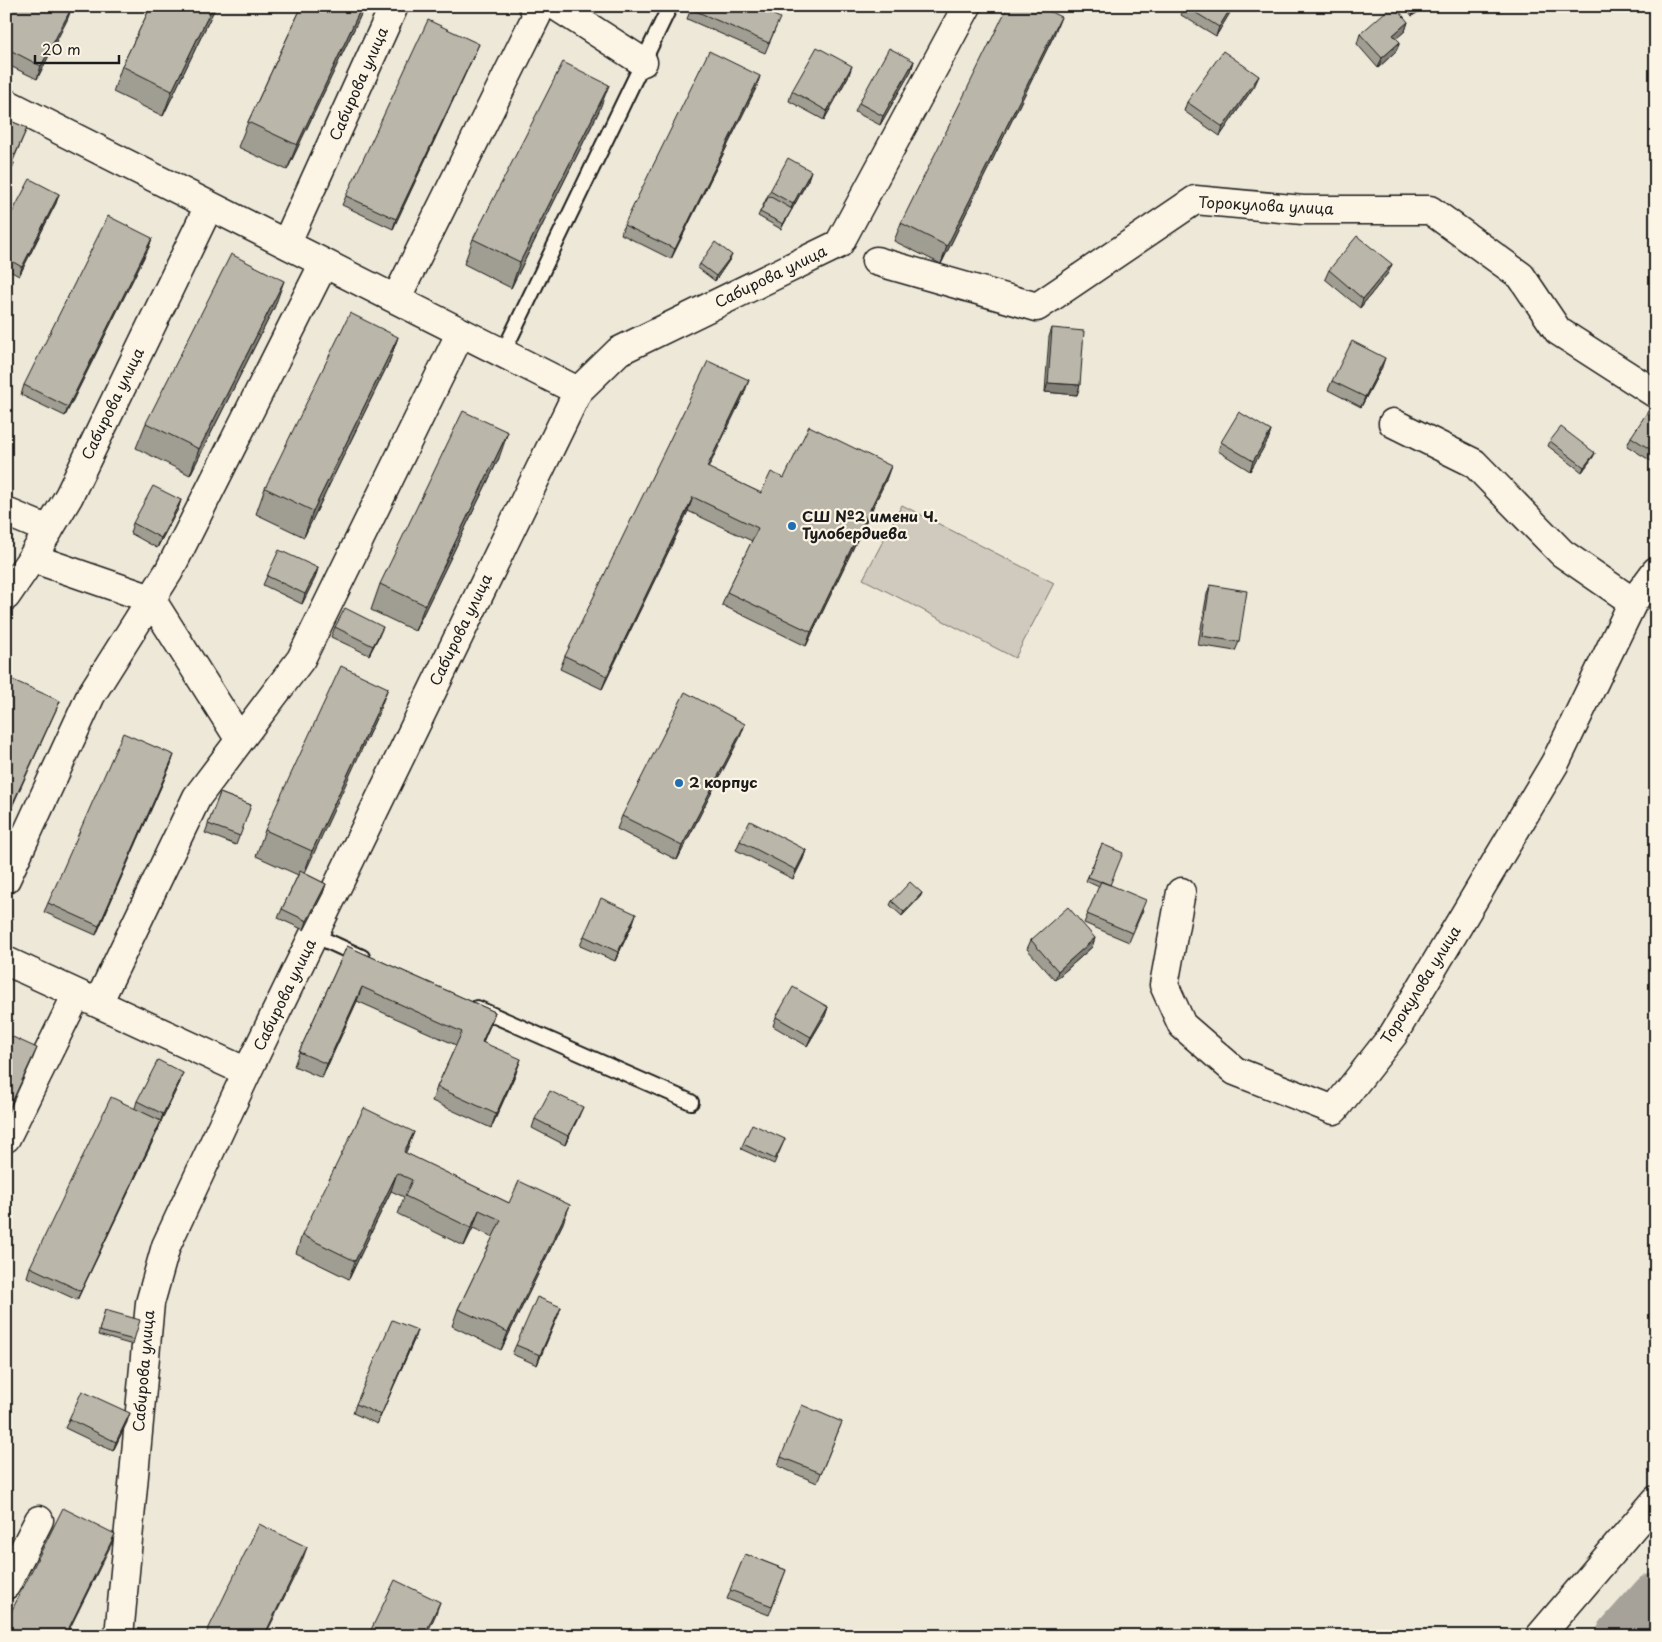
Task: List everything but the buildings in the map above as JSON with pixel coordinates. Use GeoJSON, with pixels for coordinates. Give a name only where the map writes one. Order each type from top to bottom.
{"type":"FeatureCollection","features":[{"type":"Feature","properties":{"kind":"street","name":"Сабирова улица"},"geometry":{"type":"LineString","coordinates":[[286,244],[394,6]]}},
{"type":"Feature","properties":{"kind":"street"},"geometry":{"type":"LineString","coordinates":[[396,299],[537,15],[533,6]]}},
{"type":"Feature","properties":{"kind":"street"},"geometry":{"type":"LineString","coordinates":[[556,6],[643,62]]}},
{"type":"Feature","properties":{"kind":"street","name":"Сабирова улица"},"geometry":{"type":"LineString","coordinates":[[119,1636],[150,1302],[166,1246],[247,1072],[578,390],[619,351],[840,244],[967,6]]}},
{"type":"Feature","properties":{"kind":"street"},"geometry":{"type":"LineString","coordinates":[[6,103],[578,390]]}},
{"type":"Feature","properties":{"kind":"street","name":"Торокулова улица"},"geometry":{"type":"LineString","coordinates":[[876,261],[1036,307],[1195,200],[1304,210],[1430,210],[1520,276],[1558,331],[1656,394]]}},
{"type":"Feature","properties":{"kind":"street","name":"Сабирова улица"},"geometry":{"type":"LineString","coordinates":[[6,596],[32,558],[73,487],[210,206]]}},
{"type":"Feature","properties":{"kind":"street"},"geometry":{"type":"LineString","coordinates":[[6,879],[91,695],[168,571],[324,263]]}},
{"type":"Feature","properties":{"kind":"street"},"geometry":{"type":"LineString","coordinates":[[6,1138],[87,999],[196,797],[301,659],[461,332]]}},
{"type":"Feature","properties":{"kind":"street"},"geometry":{"type":"LineString","coordinates":[[1393,423],[1474,463],[1562,553],[1633,602]]}},
{"type":"Feature","properties":{"kind":"street"},"geometry":{"type":"LineString","coordinates":[[6,512],[49,530]]}},
{"type":"Feature","properties":{"kind":"street"},"geometry":{"type":"LineString","coordinates":[[32,558],[151,599],[240,740]]}},
{"type":"Feature","properties":{"kind":"street","name":"Торокулова улица"},"geometry":{"type":"LineString","coordinates":[[1181,892],[1164,985],[1182,1025],[1235,1071],[1334,1110],[1393,1035],[1550,772],[1633,602],[1656,571]]}},
{"type":"Feature","properties":{"kind":"street"},"geometry":{"type":"LineString","coordinates":[[6,962],[247,1072]]}},
{"type":"Feature","properties":{"kind":"street"},"geometry":{"type":"LineString","coordinates":[[1540,1636],[1656,1500]]}},
{"type":"Feature","properties":{"kind":"street"},"geometry":{"type":"LineString","coordinates":[[6,1585],[39,1520]]}},
{"type":"Feature","properties":{"kind":"lane"},"geometry":{"type":"LineString","coordinates":[[502,353],[670,6]]}},
{"type":"Feature","properties":{"kind":"lane"},"geometry":{"type":"LineString","coordinates":[[314,935],[376,963]]}},
{"type":"Feature","properties":{"kind":"lane"},"geometry":{"type":"LineString","coordinates":[[466,1003],[692,1102]]}},
{"type":"Feature","properties":{"kind":"shaded area"},"geometry":{"type":"Polygon","coordinates":[[[902,505],[1054,583],[1015,658],[863,579],[902,505]]]}},
{"type":"Feature","properties":{"kind":"waterway"},"geometry":{"type":"LineString","coordinates":[[1621,1636],[1656,1597]]}},
{"type":"Feature","properties":{"kind":"place","name":"СШ №2 имени Ч. Тулобердиева"},"geometry":{"type":"Point","coordinates":[792,526]}},
{"type":"Feature","properties":{"kind":"place","name":"2 корпус"},"geometry":{"type":"Point","coordinates":[679,783]}}]}
